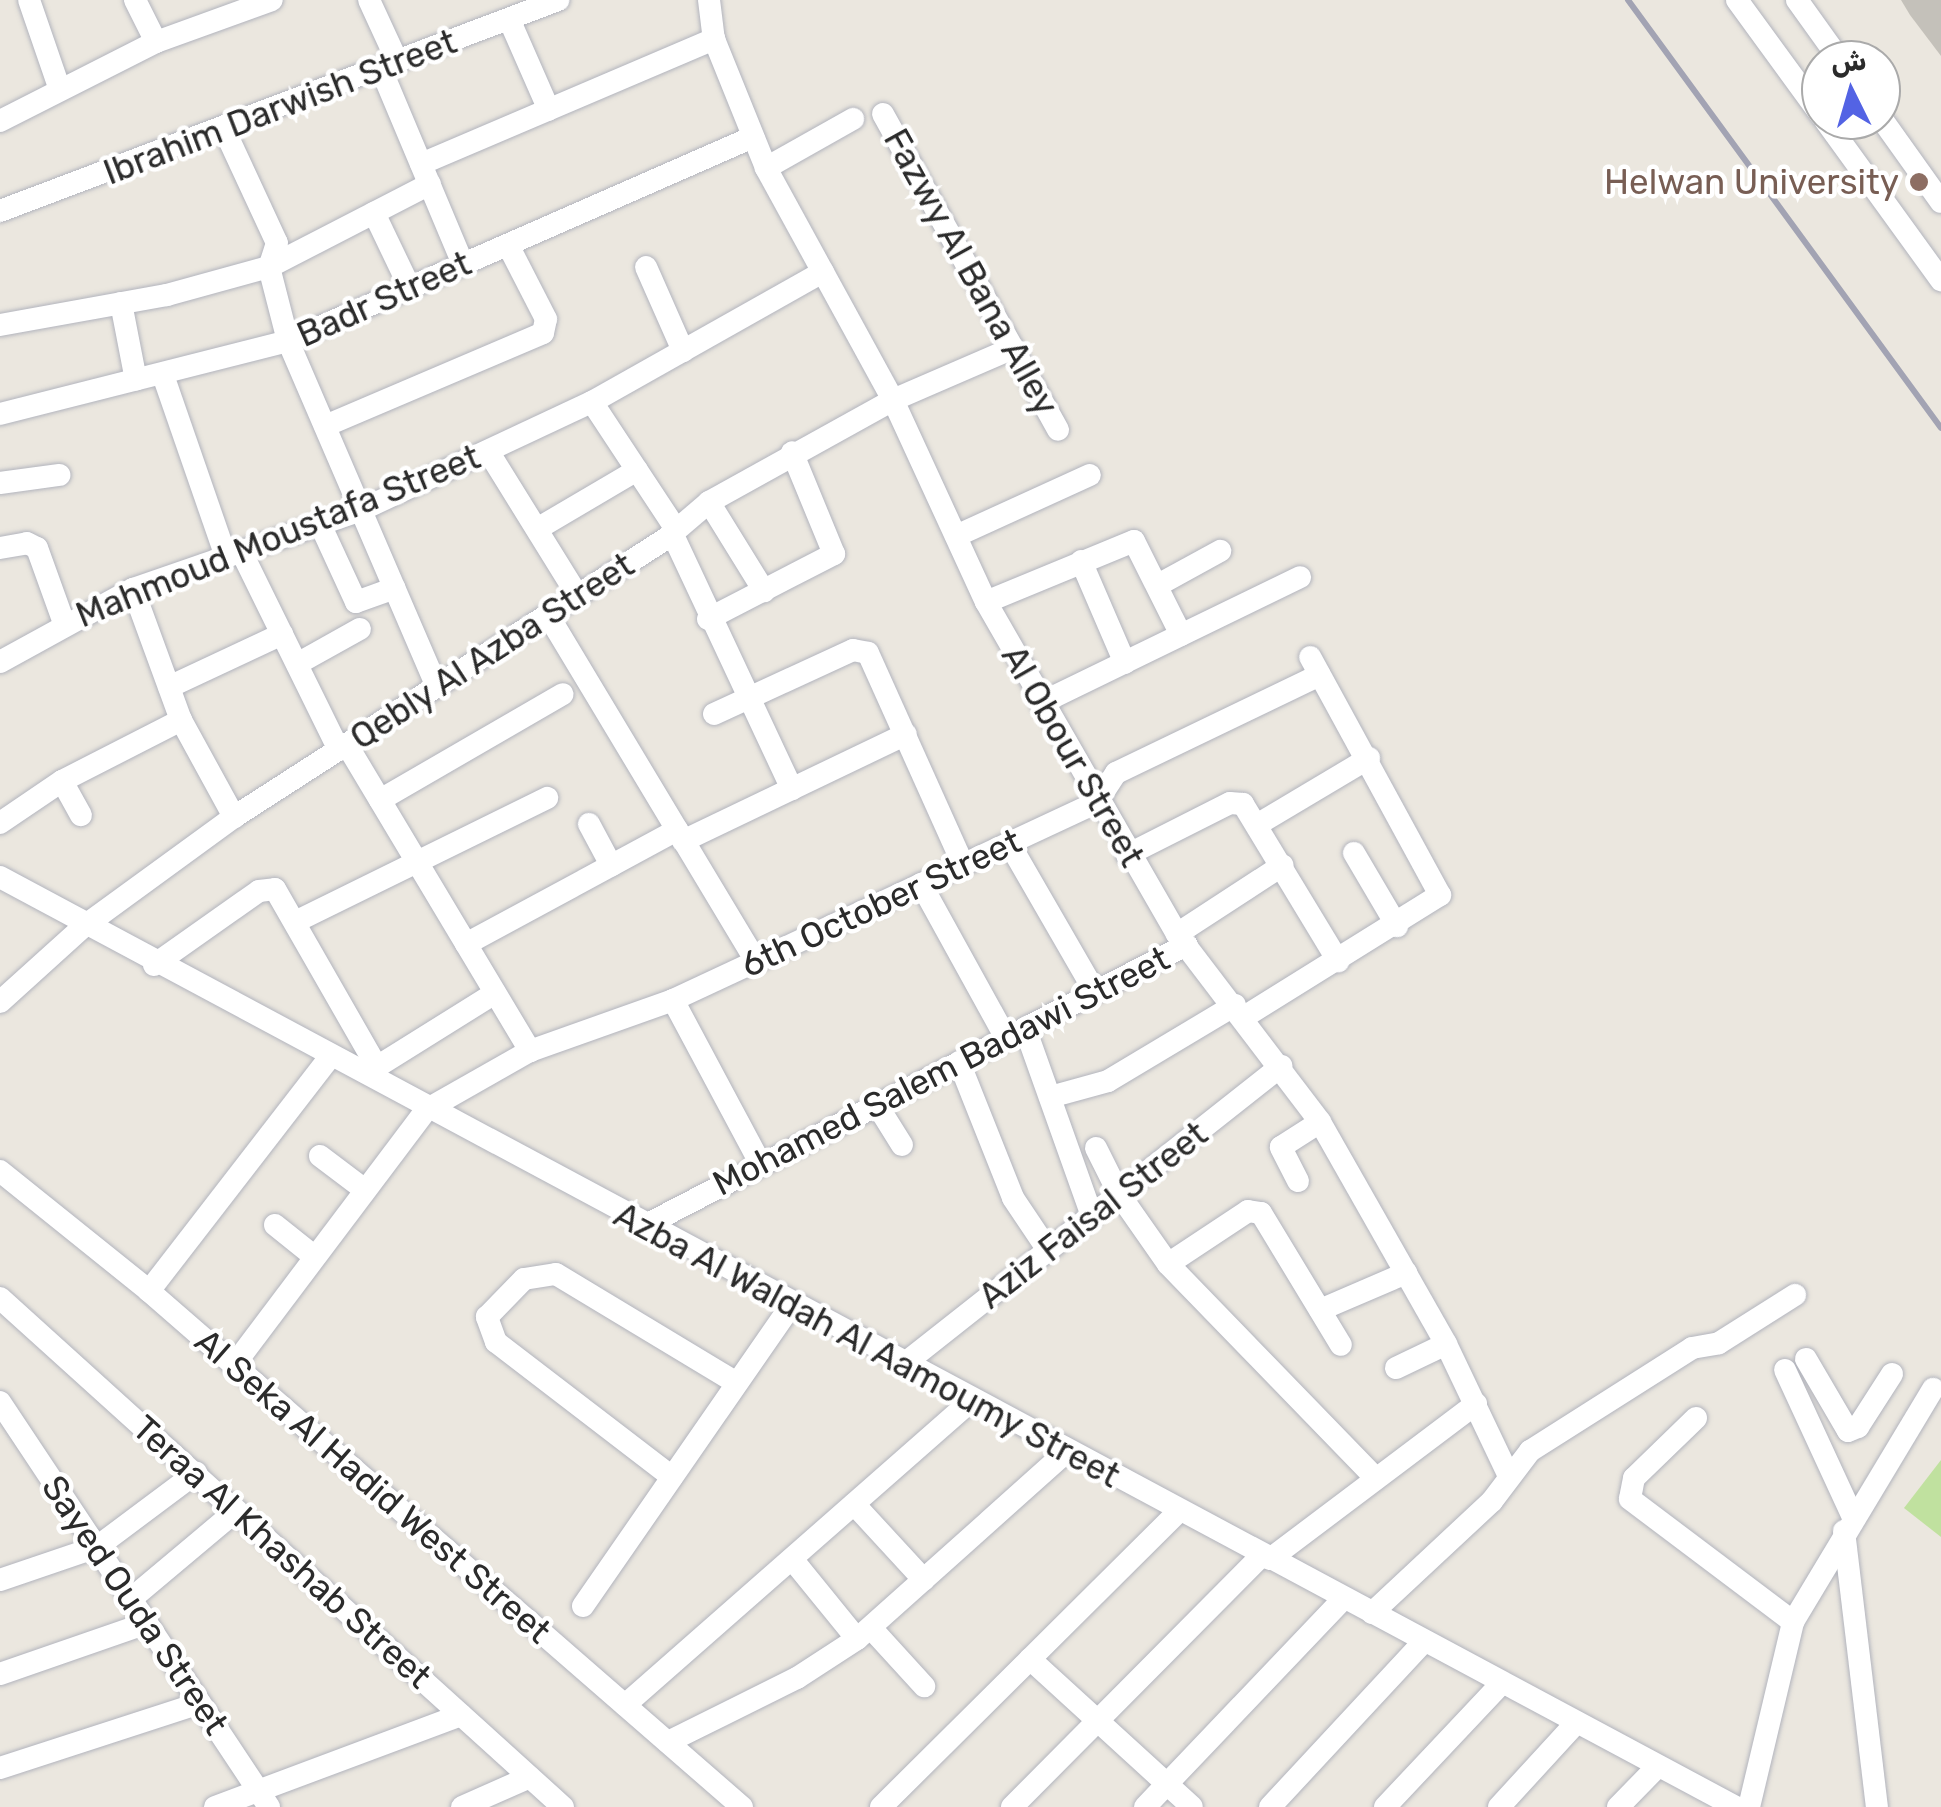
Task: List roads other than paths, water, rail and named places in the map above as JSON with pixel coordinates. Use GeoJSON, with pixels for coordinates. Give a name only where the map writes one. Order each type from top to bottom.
{"type":"FeatureCollection","features":[{"type":"Feature","properties":{"kind":"street"},"geometry":{"type":"LineString","coordinates":[[135,0],[156,42]]}},
{"type":"Feature","properties":{"kind":"street"},"geometry":{"type":"LineString","coordinates":[[0,121],[59,87],[156,42],[247,4],[272,0]]}},
{"type":"Feature","properties":{"kind":"street"},"geometry":{"type":"LineString","coordinates":[[369,0],[425,174],[463,264]]}},
{"type":"Feature","properties":{"kind":"street","name":"Ibrahim Darwish Street"},"geometry":{"type":"LineString","coordinates":[[0,211],[225,131],[558,0]]}},
{"type":"Feature","properties":{"kind":"street","name":"Al Obour Street"},"geometry":{"type":"LineString","coordinates":[[709,0],[714,40],[766,168],[893,400],[986,602],[1041,704],[1181,939],[1282,1066],[1320,1122],[1446,1344],[1508,1474]]}},
{"type":"Feature","properties":{"kind":"street"},"geometry":{"type":"LineString","coordinates":[[1737,0],[1801,87]]}},
{"type":"Feature","properties":{"kind":"street"},"geometry":{"type":"LineString","coordinates":[[1797,0],[1826,40]]}},
{"type":"Feature","properties":{"kind":"street"},"geometry":{"type":"LineString","coordinates":[[34,4],[59,87]]}},
{"type":"Feature","properties":{"kind":"street"},"geometry":{"type":"LineString","coordinates":[[509,19],[548,110]]}},
{"type":"Feature","properties":{"kind":"street"},"geometry":{"type":"LineString","coordinates":[[0,325],[121,303],[270,267],[374,213],[425,174],[548,110],[714,40]]}},
{"type":"Feature","properties":{"kind":"street","name":"Fazwy Al Bana Alley"},"geometry":{"type":"LineString","coordinates":[[884,114],[1058,430]]}},
{"type":"Feature","properties":{"kind":"street"},"geometry":{"type":"LineString","coordinates":[[766,168],[853,119]]}},
{"type":"Feature","properties":{"kind":"street"},"geometry":{"type":"LineString","coordinates":[[225,131],[276,243],[270,267],[288,342],[438,686]]}},
{"type":"Feature","properties":{"kind":"street","name":"Badr Street"},"geometry":{"type":"LineString","coordinates":[[0,414],[288,342],[753,137]]}},
{"type":"Feature","properties":{"kind":"street"},"geometry":{"type":"LineString","coordinates":[[1840,140],[1941,280]]}},
{"type":"Feature","properties":{"kind":"street"},"geometry":{"type":"LineString","coordinates":[[1899,140],[1937,187]]}},
{"type":"Feature","properties":{"kind":"street"},"geometry":{"type":"LineString","coordinates":[[374,213],[410,288]]}},
{"type":"Feature","properties":{"kind":"street"},"geometry":{"type":"LineString","coordinates":[[325,426],[543,333],[546,319],[508,244]]}},
{"type":"Feature","properties":{"kind":"street"},"geometry":{"type":"LineString","coordinates":[[646,267],[683,351]]}},
{"type":"Feature","properties":{"kind":"street","name":"Mahmoud Moustafa Street"},"geometry":{"type":"LineString","coordinates":[[0,662],[64,623],[133,589],[361,510],[592,402],[823,272]]}},
{"type":"Feature","properties":{"kind":"street"},"geometry":{"type":"LineString","coordinates":[[121,303],[136,380]]}},
{"type":"Feature","properties":{"kind":"street","name":"Qebly Al Azba Street"},"geometry":{"type":"LineString","coordinates":[[0,1002],[82,926],[234,817],[578,596],[708,502],[792,452],[893,400],[1013,348]]}},
{"type":"Feature","properties":{"kind":"street"},"geometry":{"type":"LineString","coordinates":[[163,374],[234,554],[343,747],[380,800],[530,1051]]}},
{"type":"Feature","properties":{"kind":"street"},"geometry":{"type":"LineString","coordinates":[[592,402],[674,530],[706,599],[708,619],[792,789]]}},
{"type":"Feature","properties":{"kind":"street"},"geometry":{"type":"LineString","coordinates":[[488,451],[578,596]]}},
{"type":"Feature","properties":{"kind":"street"},"geometry":{"type":"LineString","coordinates":[[708,619],[835,551],[792,452]]}},
{"type":"Feature","properties":{"kind":"street"},"geometry":{"type":"LineString","coordinates":[[536,529],[637,470]]}},
{"type":"Feature","properties":{"kind":"street"},"geometry":{"type":"LineString","coordinates":[[0,483],[58,475]]}},
{"type":"Feature","properties":{"kind":"street"},"geometry":{"type":"LineString","coordinates":[[956,536],[1090,476]]}},
{"type":"Feature","properties":{"kind":"street"},"geometry":{"type":"LineString","coordinates":[[708,502],[764,591]]}},
{"type":"Feature","properties":{"kind":"street"},"geometry":{"type":"LineString","coordinates":[[320,524],[356,602],[395,588]]}},
{"type":"Feature","properties":{"kind":"street"},"geometry":{"type":"LineString","coordinates":[[986,602],[1134,541],[1181,636]]}},
{"type":"Feature","properties":{"kind":"street"},"geometry":{"type":"LineString","coordinates":[[0,548],[27,543],[37,548],[64,623]]}},
{"type":"Feature","properties":{"kind":"street"},"geometry":{"type":"LineString","coordinates":[[1158,585],[1220,552]]}},
{"type":"Feature","properties":{"kind":"street"},"geometry":{"type":"LineString","coordinates":[[1081,561],[1126,662]]}},
{"type":"Feature","properties":{"kind":"street"},"geometry":{"type":"LineString","coordinates":[[1041,704],[1300,577]]}},
{"type":"Feature","properties":{"kind":"street"},"geometry":{"type":"LineString","coordinates":[[133,589],[181,720],[234,817]]}},
{"type":"Feature","properties":{"kind":"street"},"geometry":{"type":"LineString","coordinates":[[548,615],[756,961]]}},
{"type":"Feature","properties":{"kind":"street"},"geometry":{"type":"LineString","coordinates":[[297,664],[360,629]]}},
{"type":"Feature","properties":{"kind":"street"},"geometry":{"type":"LineString","coordinates":[[169,687],[282,634]]}},
{"type":"Feature","properties":{"kind":"street"},"geometry":{"type":"LineString","coordinates":[[714,714],[863,650],[872,656],[963,864]]}},
{"type":"Feature","properties":{"kind":"street","name":"6th October Street"},"geometry":{"type":"LineString","coordinates":[[426,1110],[530,1051],[673,1000],[1096,802],[1116,773],[1315,666],[1369,758]]}},
{"type":"Feature","properties":{"kind":"street"},"geometry":{"type":"LineString","coordinates":[[380,800],[564,694]]}},
{"type":"Feature","properties":{"kind":"street"},"geometry":{"type":"LineString","coordinates":[[0,823],[62,781],[181,720]]}},
{"type":"Feature","properties":{"kind":"street"},"geometry":{"type":"LineString","coordinates":[[466,944],[611,865],[792,789],[906,734]]}},
{"type":"Feature","properties":{"kind":"street"},"geometry":{"type":"LineString","coordinates":[[1050,1097],[1108,1081],[1338,962],[1436,902],[1440,892],[1369,758],[1260,823]]}},
{"type":"Feature","properties":{"kind":"street"},"geometry":{"type":"LineString","coordinates":[[62,781],[81,815]]}},
{"type":"Feature","properties":{"kind":"street"},"geometry":{"type":"LineString","coordinates":[[296,922],[547,798]]}},
{"type":"Feature","properties":{"kind":"street"},"geometry":{"type":"LineString","coordinates":[[1128,855],[1230,803],[1249,807],[1338,962]]}},
{"type":"Feature","properties":{"kind":"street"},"geometry":{"type":"LineString","coordinates":[[589,824],[611,865]]}},
{"type":"Feature","properties":{"kind":"street"},"geometry":{"type":"LineString","coordinates":[[1008,843],[1095,992]]}},
{"type":"Feature","properties":{"kind":"street"},"geometry":{"type":"LineString","coordinates":[[1354,854],[1397,926]]}},
{"type":"Feature","properties":{"kind":"street","name":"Mohamed Salem Badawi Street"},"geometry":{"type":"LineString","coordinates":[[644,1226],[1095,992],[1181,939],[1283,865]]}},
{"type":"Feature","properties":{"kind":"street","name":"Azba Al Waldah Al Aamoumy Street"},"geometry":{"type":"LineString","coordinates":[[0,877],[154,965],[330,1058],[370,1071],[426,1110],[1736,1807]]}},
{"type":"Feature","properties":{"kind":"street"},"geometry":{"type":"LineString","coordinates":[[921,884],[1016,1033],[1050,1097],[1092,1216]]}},
{"type":"Feature","properties":{"kind":"street"},"geometry":{"type":"LineString","coordinates":[[154,965],[259,890],[280,892],[370,1071],[495,993]]}},
{"type":"Feature","properties":{"kind":"street"},"geometry":{"type":"LineString","coordinates":[[673,1000],[761,1165]]}},
{"type":"Feature","properties":{"kind":"street"},"geometry":{"type":"LineString","coordinates":[[149,1292],[330,1058]]}},
{"type":"Feature","properties":{"kind":"street"},"geometry":{"type":"LineString","coordinates":[[959,1062],[1013,1198],[1048,1250]]}},
{"type":"Feature","properties":{"kind":"street","name":"Aziz Faisal Street"},"geometry":{"type":"LineString","coordinates":[[904,1364],[1282,1066]]}},
{"type":"Feature","properties":{"kind":"street"},"geometry":{"type":"LineString","coordinates":[[877,1104],[902,1144]]}},
{"type":"Feature","properties":{"kind":"street"},"geometry":{"type":"LineString","coordinates":[[234,1364],[426,1110]]}},
{"type":"Feature","properties":{"kind":"street"},"geometry":{"type":"LineString","coordinates":[[1298,1182],[1282,1147],[1320,1122]]}},
{"type":"Feature","properties":{"kind":"street"},"geometry":{"type":"LineString","coordinates":[[1096,1148],[1120,1194],[1168,1264],[1376,1479]]}},
{"type":"Feature","properties":{"kind":"street"},"geometry":{"type":"LineString","coordinates":[[320,1156],[365,1190]]}},
{"type":"Feature","properties":{"kind":"street","name":"Al Seka Al Hadid West Street"},"geometry":{"type":"LineString","coordinates":[[0,1171],[234,1364],[742,1807]]}},
{"type":"Feature","properties":{"kind":"street"},"geometry":{"type":"LineString","coordinates":[[1168,1264],[1257,1211],[1341,1344]]}},
{"type":"Feature","properties":{"kind":"street"},"geometry":{"type":"LineString","coordinates":[[274,1226],[315,1257]]}},
{"type":"Feature","properties":{"kind":"street"},"geometry":{"type":"LineString","coordinates":[[1320,1310],[1406,1272]]}},
{"type":"Feature","properties":{"kind":"street"},"geometry":{"type":"LineString","coordinates":[[672,1477],[496,1342],[487,1317],[524,1279],[556,1274],[737,1384]]}},
{"type":"Feature","properties":{"kind":"street"},"geometry":{"type":"LineString","coordinates":[[1372,1613],[1492,1501],[1508,1474],[1530,1451],[1692,1348],[1719,1343],[1795,1296]]}},
{"type":"Feature","properties":{"kind":"street","name":"Teraa Al Khashab Street"},"geometry":{"type":"LineString","coordinates":[[0,1298],[562,1807]]}},
{"type":"Feature","properties":{"kind":"street"},"geometry":{"type":"LineString","coordinates":[[583,1606],[792,1304]]}},
{"type":"Feature","properties":{"kind":"street"},"geometry":{"type":"LineString","coordinates":[[1396,1368],[1446,1344]]}},
{"type":"Feature","properties":{"kind":"street"},"geometry":{"type":"LineString","coordinates":[[1877,1807],[1849,1524],[1800,1375],[1848,1430],[1858,1427],[1892,1374]]}},
{"type":"Feature","properties":{"kind":"street"},"geometry":{"type":"LineString","coordinates":[[1750,1807],[1793,1622],[1933,1389]]}},
{"type":"Feature","properties":{"kind":"street"},"geometry":{"type":"LineString","coordinates":[[625,1706],[972,1400]]}},
{"type":"Feature","properties":{"kind":"street","name":"Sayed Ouda Street"},"geometry":{"type":"LineString","coordinates":[[0,1402],[264,1800]]}},
{"type":"Feature","properties":{"kind":"street"},"geometry":{"type":"LineString","coordinates":[[1012,1807],[1266,1557],[1476,1404]]}},
{"type":"Feature","properties":{"kind":"street"},"geometry":{"type":"LineString","coordinates":[[1696,1418],[1630,1482],[1630,1499],[1793,1622]]}},
{"type":"Feature","properties":{"kind":"street"},"geometry":{"type":"LineString","coordinates":[[668,1742],[797,1678],[864,1633],[1067,1451]]}},
{"type":"Feature","properties":{"kind":"street"},"geometry":{"type":"LineString","coordinates":[[0,1580],[96,1547],[196,1473]]}},
{"type":"Feature","properties":{"kind":"street"},"geometry":{"type":"LineString","coordinates":[[854,1504],[924,1580]]}},
{"type":"Feature","properties":{"kind":"street"},"geometry":{"type":"LineString","coordinates":[[131,1599],[237,1510]]}},
{"type":"Feature","properties":{"kind":"street"},"geometry":{"type":"LineString","coordinates":[[881,1807],[1179,1511]]}},
{"type":"Feature","properties":{"kind":"street"},"geometry":{"type":"LineString","coordinates":[[792,1559],[864,1633],[924,1686]]}},
{"type":"Feature","properties":{"kind":"street"},"geometry":{"type":"LineString","coordinates":[[1145,1807],[1344,1598]]}},
{"type":"Feature","properties":{"kind":"street"},"geometry":{"type":"LineString","coordinates":[[0,1674],[147,1623]]}},
{"type":"Feature","properties":{"kind":"street"},"geometry":{"type":"LineString","coordinates":[[1270,1807],[1424,1641]]}},
{"type":"Feature","properties":{"kind":"street"},"geometry":{"type":"LineString","coordinates":[[1030,1659],[1192,1807]]}},
{"type":"Feature","properties":{"kind":"street"},"geometry":{"type":"LineString","coordinates":[[1386,1807],[1502,1682]]}},
{"type":"Feature","properties":{"kind":"street"},"geometry":{"type":"LineString","coordinates":[[0,1768],[200,1704]]}},
{"type":"Feature","properties":{"kind":"street"},"geometry":{"type":"LineString","coordinates":[[215,1807],[264,1800],[461,1714]]}},
{"type":"Feature","properties":{"kind":"street"},"geometry":{"type":"LineString","coordinates":[[1499,1807],[1577,1722]]}},
{"type":"Feature","properties":{"kind":"street"},"geometry":{"type":"LineString","coordinates":[[1618,1807],[1658,1766]]}},
{"type":"Feature","properties":{"kind":"street"},"geometry":{"type":"LineString","coordinates":[[462,1807],[530,1778]]}},
{"type":"Feature","properties":{"kind":"railway"},"geometry":{"type":"LineString","coordinates":[[1628,0],[1941,428]]}},
{"type":"Feature","properties":{"kind":"place","name":"Helwan University"},"geometry":{"type":"Point","coordinates":[1919,182]}}]}
